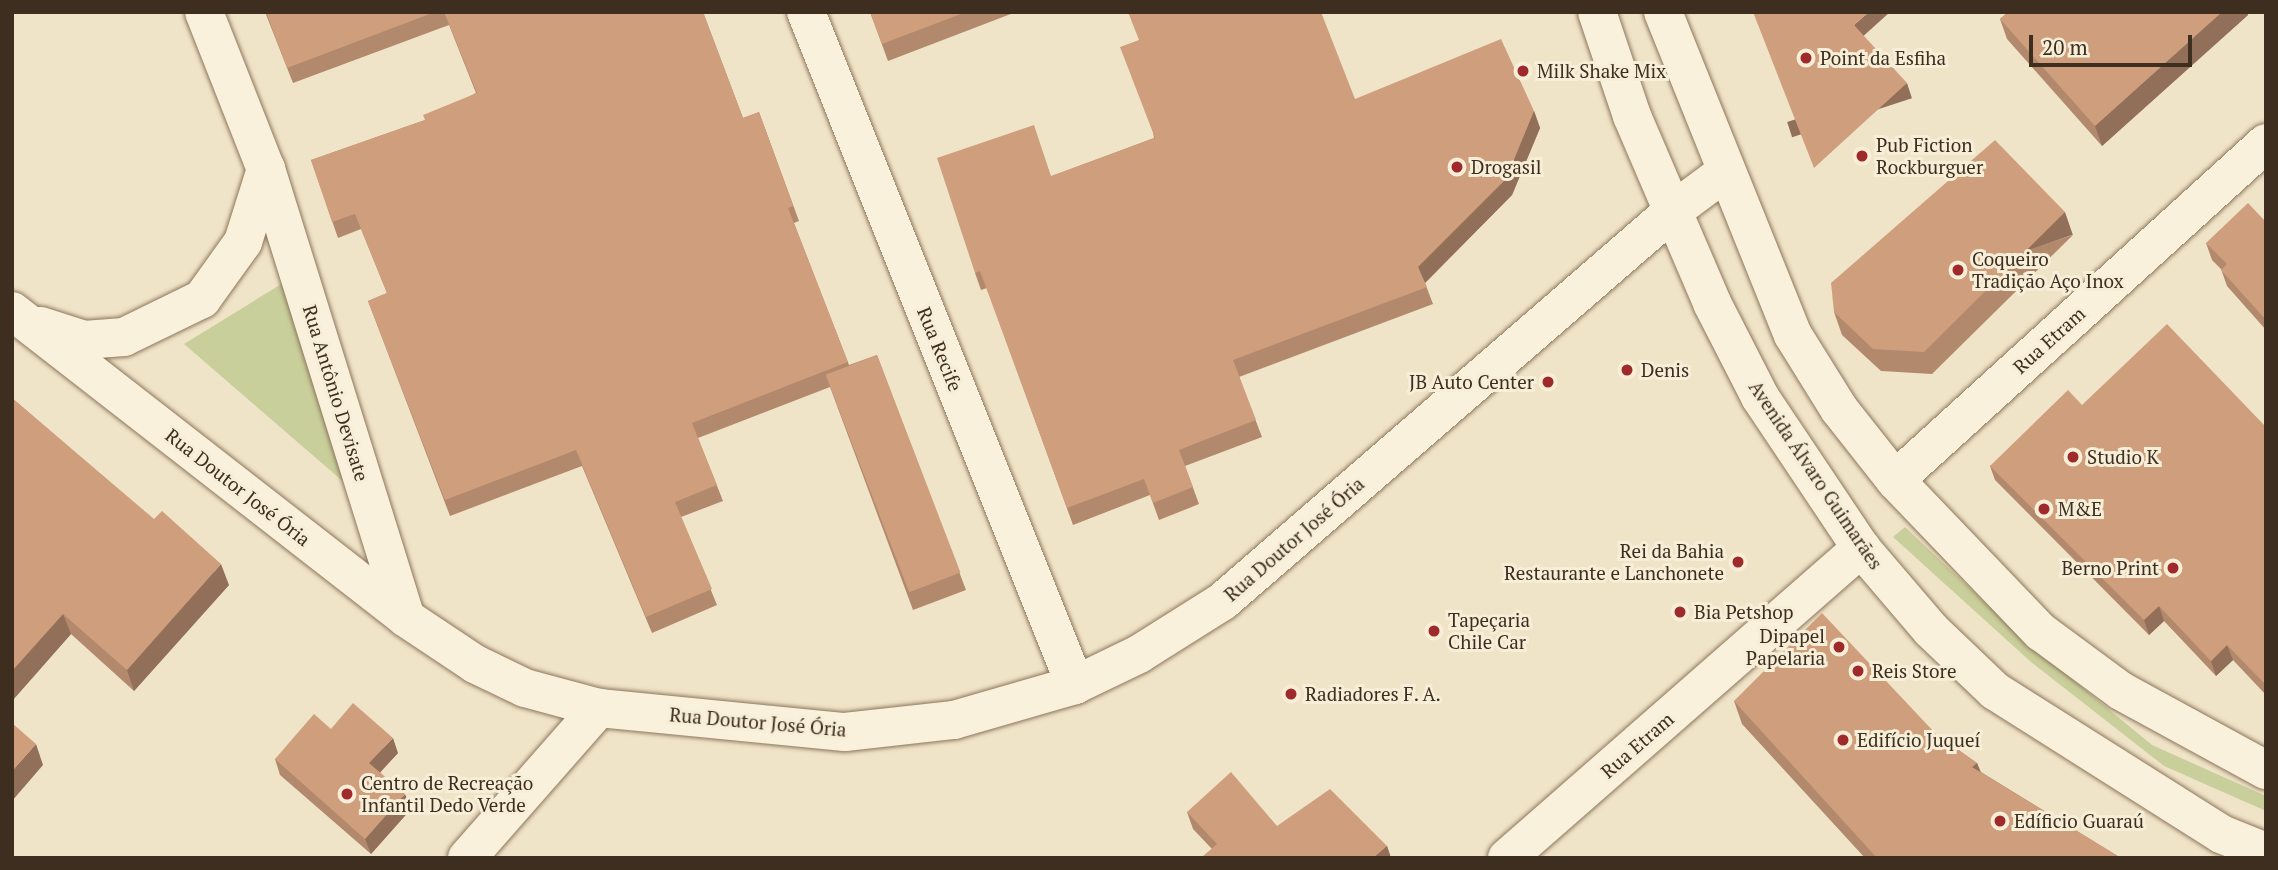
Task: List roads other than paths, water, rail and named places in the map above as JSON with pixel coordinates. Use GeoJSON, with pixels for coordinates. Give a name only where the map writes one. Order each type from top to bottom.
{"type":"FeatureCollection","features":[{"type":"Feature","properties":{"kind":"street","name":"Rua Antônio Devisate"},"geometry":{"type":"LineString","coordinates":[[204,12],[266,169],[405,618]]}},
{"type":"Feature","properties":{"kind":"street","name":"Rua Recife"},"geometry":{"type":"LineString","coordinates":[[806,12],[1074,685]]}},
{"type":"Feature","properties":{"kind":"street","name":"Avenida Álvaro Guimarães"},"geometry":{"type":"LineString","coordinates":[[1597,12],[1673,211],[1760,397],[1861,548],[1931,630],[1995,691],[2221,834],[2266,852]]}},
{"type":"Feature","properties":{"kind":"street"},"geometry":{"type":"LineString","coordinates":[[1662,12],[1724,173],[1793,335],[1839,409],[1895,480],[2041,632],[2121,691],[2266,770]]}},
{"type":"Feature","properties":{"kind":"street","name":"Rua Etram"},"geometry":{"type":"LineString","coordinates":[[1895,480],[2266,143]]}},
{"type":"Feature","properties":{"kind":"street","name":"Rua Doutor José Ória"},"geometry":{"type":"LineString","coordinates":[[18,315],[84,340],[124,337],[202,299],[243,242],[266,169]]}},
{"type":"Feature","properties":{"kind":"street","name":"Rua Doutor José Ória"},"geometry":{"type":"LineString","coordinates":[[18,315],[405,618],[525,688],[599,708],[845,732],[954,720],[1074,685],[1139,654],[1223,601],[1673,211],[1724,173]]}},
{"type":"Feature","properties":{"kind":"street","name":"Rua Etram"},"geometry":{"type":"LineString","coordinates":[[1507,858],[1861,548]]}},
{"type":"Feature","properties":{"kind":"street"},"geometry":{"type":"LineString","coordinates":[[467,858],[599,708]]}},
{"type":"Feature","properties":{"kind":"place","name":"Point da Esfiha"},"geometry":{"type":"Point","coordinates":[1806,58]}},
{"type":"Feature","properties":{"kind":"place","name":"Milk Shake Mix"},"geometry":{"type":"Point","coordinates":[1523,71]}},
{"type":"Feature","properties":{"kind":"place","name":"Pub Fiction Rockburguer"},"geometry":{"type":"Point","coordinates":[1862,156]}},
{"type":"Feature","properties":{"kind":"place","name":"Drogasil"},"geometry":{"type":"Point","coordinates":[1457,167]}},
{"type":"Feature","properties":{"kind":"place","name":"Coqueiro Tradição Aço Inox"},"geometry":{"type":"Point","coordinates":[1958,270]}},
{"type":"Feature","properties":{"kind":"place","name":"Denis"},"geometry":{"type":"Point","coordinates":[1627,370]}},
{"type":"Feature","properties":{"kind":"place","name":"JB Auto Center"},"geometry":{"type":"Point","coordinates":[1548,382]}},
{"type":"Feature","properties":{"kind":"place","name":"Studio K"},"geometry":{"type":"Point","coordinates":[2073,457]}},
{"type":"Feature","properties":{"kind":"place","name":"M&E"},"geometry":{"type":"Point","coordinates":[2044,509]}},
{"type":"Feature","properties":{"kind":"place","name":"Rei da Bahia Restaurante e Lanchonete"},"geometry":{"type":"Point","coordinates":[1738,562]}},
{"type":"Feature","properties":{"kind":"place","name":"Berno Print"},"geometry":{"type":"Point","coordinates":[2173,568]}},
{"type":"Feature","properties":{"kind":"place","name":"Bia Petshop"},"geometry":{"type":"Point","coordinates":[1680,612]}},
{"type":"Feature","properties":{"kind":"place","name":"Tapeçaria Chile Car"},"geometry":{"type":"Point","coordinates":[1434,631]}},
{"type":"Feature","properties":{"kind":"place","name":"Dipapel Papelaria"},"geometry":{"type":"Point","coordinates":[1839,647]}},
{"type":"Feature","properties":{"kind":"place","name":"Reis Store"},"geometry":{"type":"Point","coordinates":[1858,671]}},
{"type":"Feature","properties":{"kind":"place","name":"Radiadores F. A."},"geometry":{"type":"Point","coordinates":[1291,694]}},
{"type":"Feature","properties":{"kind":"place","name":"Edifício Juqueí"},"geometry":{"type":"Point","coordinates":[1843,740]}},
{"type":"Feature","properties":{"kind":"place","name":"Centro de Recreação Infantil Dedo Verde"},"geometry":{"type":"Point","coordinates":[347,794]}},
{"type":"Feature","properties":{"kind":"place","name":"Edíficio Guaraú"},"geometry":{"type":"Point","coordinates":[2000,821]}}]}
